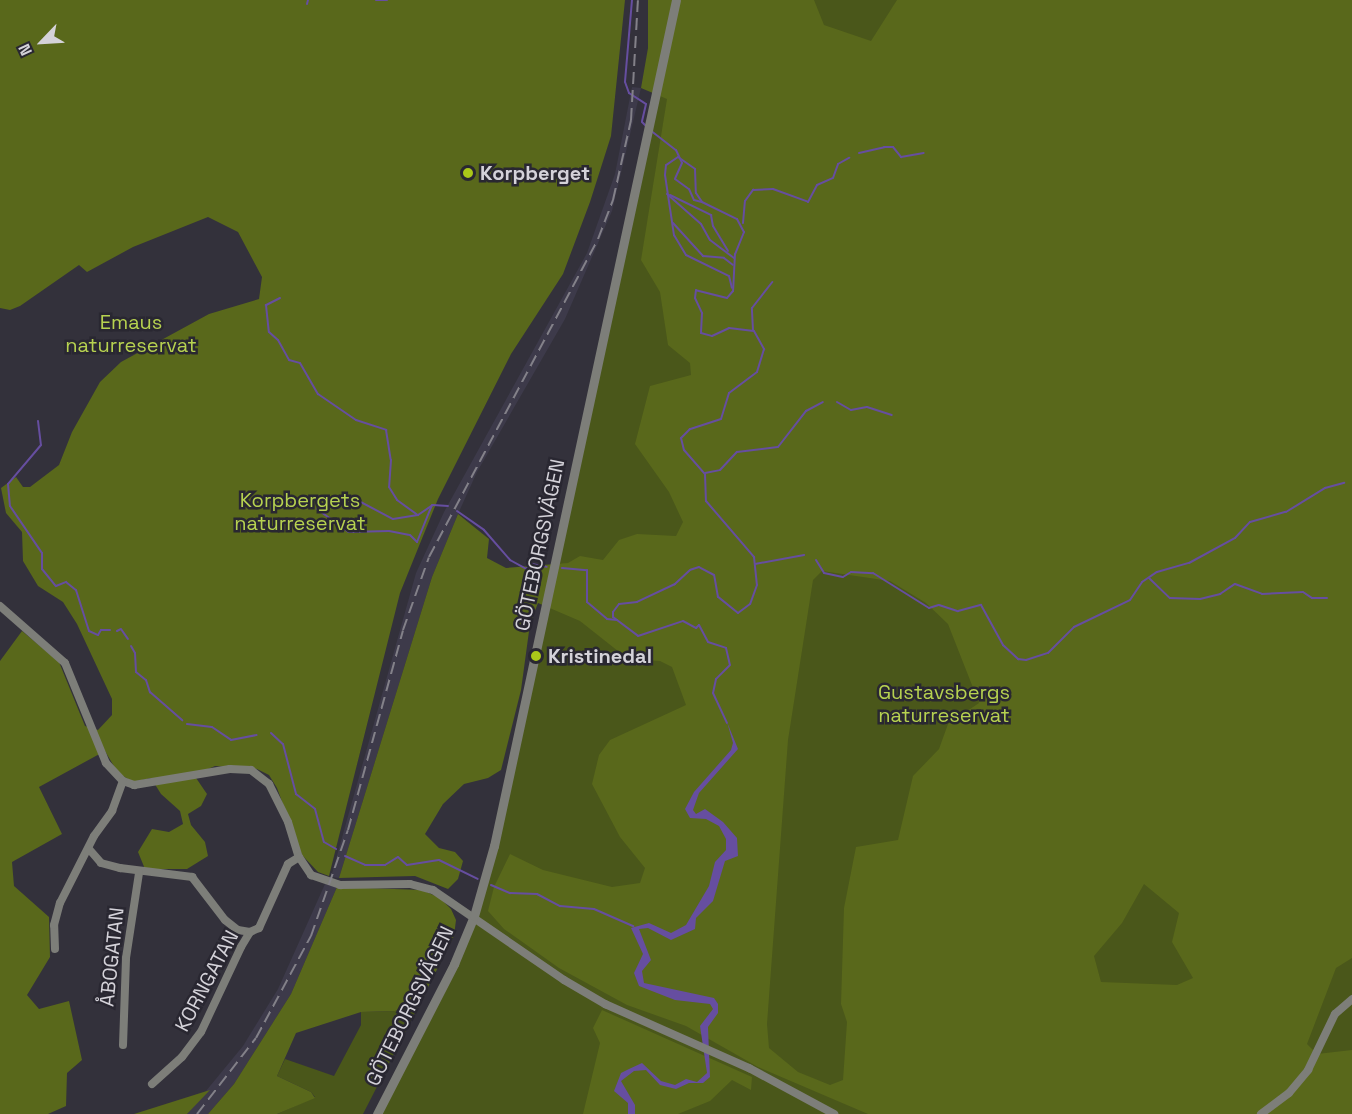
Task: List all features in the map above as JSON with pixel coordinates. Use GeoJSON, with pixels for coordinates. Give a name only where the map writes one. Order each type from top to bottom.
{"type":"FeatureCollection","features":[{"type":"Feature","properties":{"kind":"street","name":"GÖTEBORGSVÄGEN"},"geometry":{"type":"LineString","coordinates":[[377,1114],[454,964],[474,916],[507,790],[675,0]]}},
{"type":"Feature","properties":{"kind":"street"},"geometry":{"type":"LineString","coordinates":[[0,606],[65,663],[106,762],[123,781],[134,785],[221,770],[251,770],[269,784],[280,803],[298,856],[306,871],[330,883],[423,886],[474,916],[564,980],[834,1114]]}},
{"type":"Feature","properties":{"kind":"street"},"geometry":{"type":"LineString","coordinates":[[55,949],[54,925],[60,903],[112,811],[123,781]]}},
{"type":"Feature","properties":{"kind":"street"},"geometry":{"type":"LineString","coordinates":[[89,849],[101,862],[139,873],[192,877],[225,920],[238,930],[250,932]]}},
{"type":"Feature","properties":{"kind":"street","name":"KORNGATAN"},"geometry":{"type":"LineString","coordinates":[[152,1084],[182,1057],[201,1032],[250,932],[259,928],[288,864],[298,856]]}},
{"type":"Feature","properties":{"kind":"street","name":"ÅBOGATAN"},"geometry":{"type":"LineString","coordinates":[[123,1045],[126,958],[139,873]]}},
{"type":"Feature","properties":{"kind":"street"},"geometry":{"type":"LineString","coordinates":[[1261,1114],[1289,1093],[1308,1070],[1335,1014],[1352,999]]}},
{"type":"Feature","properties":{"kind":"shaded area"},"geometry":{"type":"Polygon","coordinates":[[[632,87],[641,88],[612,211],[565,319],[477,472],[458,514],[432,577],[339,878],[331,877],[416,573],[444,512],[587,253],[615,174],[632,87]]]}},
{"type":"Feature","properties":{"kind":"shaded area"},"geometry":{"type":"Polygon","coordinates":[[[727,722],[738,749],[699,793],[693,810],[696,814],[705,809],[723,822],[737,838],[738,856],[725,861],[713,901],[696,918],[695,929],[671,940],[648,928],[639,929],[651,960],[642,971],[644,983],[714,998],[718,1004],[718,1013],[708,1027],[710,1077],[703,1083],[689,1083],[676,1089],[660,1085],[646,1070],[634,1071],[621,1081],[635,1105],[635,1114],[628,1114],[628,1103],[614,1091],[621,1073],[642,1063],[661,1081],[675,1085],[686,1079],[697,1082],[707,1073],[700,1026],[713,1009],[710,1004],[675,1000],[639,986],[634,973],[643,954],[631,928],[649,923],[671,933],[686,925],[709,886],[715,862],[726,850],[726,839],[719,826],[706,819],[690,818],[685,809],[694,792],[731,750],[733,743],[727,722]]]}},
{"type":"Feature","properties":{"kind":"shaded area"},"geometry":{"type":"Polygon","coordinates":[[[325,884],[337,887],[291,994],[234,1084],[208,1114],[187,1114],[243,1046],[278,989],[325,884]]]}},
{"type":"Feature","properties":{"kind":"green space","name":"Korpbergets naturreservat"},"geometry":{"type":"Polygon","coordinates":[[[0,0],[625,0],[611,136],[590,202],[563,274],[511,354],[438,499],[400,593],[329,876],[318,872],[302,855],[277,788],[269,775],[257,769],[215,766],[194,775],[207,794],[201,806],[188,814],[191,825],[205,842],[208,856],[187,869],[145,869],[138,852],[152,829],[169,832],[183,824],[180,811],[161,794],[151,778],[133,782],[118,773],[105,751],[39,787],[62,834],[12,862],[14,886],[49,917],[50,957],[27,995],[39,1009],[69,1001],[82,1060],[67,1073],[66,1106],[48,1114],[0,1114],[0,661],[22,631],[59,662],[85,726],[98,730],[112,715],[112,699],[77,624],[63,602],[38,586],[23,561],[22,532],[6,513],[1,488],[16,477],[23,487],[30,487],[59,465],[72,432],[100,382],[121,362],[209,314],[259,299],[262,277],[238,232],[208,217],[133,247],[87,272],[79,265],[20,306],[10,310],[0,308],[0,0]]]}},
{"type":"Feature","properties":{"kind":"green space","name":"Gustavsbergs naturreservat"},"geometry":{"type":"Polygon","coordinates":[[[648,0],[814,0],[824,25],[871,41],[897,0],[1352,0],[1352,958],[1336,968],[1307,1044],[1317,1054],[1352,1050],[1352,1114],[868,1114],[758,1067],[686,1026],[627,1005],[559,968],[504,929],[488,911],[494,887],[510,854],[543,870],[612,887],[640,883],[645,868],[620,837],[592,784],[599,755],[610,740],[686,705],[672,667],[660,661],[628,659],[580,621],[538,603],[530,624],[521,690],[501,770],[488,778],[464,784],[443,804],[425,834],[439,848],[455,852],[463,861],[458,879],[448,889],[415,876],[339,878],[432,577],[458,514],[489,539],[487,558],[506,568],[568,563],[580,556],[603,560],[619,540],[637,534],[676,536],[683,522],[669,492],[635,444],[650,386],[691,375],[690,363],[668,345],[660,292],[641,260],[667,99],[641,88],[648,48],[648,0]],[[822,571],[813,580],[788,740],[767,1024],[769,1048],[798,1072],[830,1085],[843,1080],[847,1022],[841,1004],[844,908],[856,847],[898,840],[913,776],[939,749],[948,724],[979,703],[948,624],[926,603],[890,581],[822,571]],[[1144,884],[1122,923],[1094,956],[1101,982],[1177,985],[1193,978],[1172,942],[1179,913],[1144,884]]]}},
{"type":"Feature","properties":{"kind":"green space","name":"Gustavsbergs naturreservat"},"geometry":{"type":"Polygon","coordinates":[[[678,0],[1352,0],[1352,1114],[380,1114],[482,896],[678,0]]]}},
{"type":"Feature","properties":{"kind":"green space"},"geometry":{"type":"Polygon","coordinates":[[[337,887],[422,890],[440,898],[451,909],[456,920],[454,936],[420,1003],[395,1011],[361,1012],[296,1033],[277,1076],[311,1092],[315,1098],[277,1114],[208,1114],[234,1084],[291,994],[337,887]]]}},
{"type":"Feature","properties":{"kind":"green space"},"geometry":{"type":"Polygon","coordinates":[[[420,1003],[363,1114],[277,1114],[315,1097],[311,1092],[277,1076],[285,1059],[334,1076],[361,1025],[361,1012],[395,1011],[420,1003]]]}},
{"type":"Feature","properties":{"kind":"green space"},"geometry":{"type":"Polygon","coordinates":[[[602,1010],[752,1077],[751,1090],[732,1080],[710,1101],[678,1114],[583,1114],[600,1043],[593,1028],[602,1010]]]}},
{"type":"Feature","properties":{"kind":"green space"},"geometry":{"type":"Polygon","coordinates":[[[210,1090],[187,1114],[134,1114],[210,1090]]]}},
{"type":"Feature","properties":{"kind":"waterway"},"geometry":{"type":"LineString","coordinates":[[307,4],[308,0]]}},
{"type":"Feature","properties":{"kind":"waterway"},"geometry":{"type":"LineString","coordinates":[[376,0],[387,0]]}},
{"type":"Feature","properties":{"kind":"waterway"},"geometry":{"type":"LineString","coordinates":[[632,0],[625,82],[629,93],[646,104],[642,122],[646,126]]}},
{"type":"Feature","properties":{"kind":"waterway"},"geometry":{"type":"LineString","coordinates":[[650,130],[676,150],[682,163],[675,179],[689,189],[694,200],[702,202]]}},
{"type":"Feature","properties":{"kind":"waterway"},"geometry":{"type":"LineString","coordinates":[[859,153],[884,147],[893,147],[901,157],[924,153]]}},
{"type":"Feature","properties":{"kind":"waterway"},"geometry":{"type":"LineString","coordinates":[[678,157],[695,169],[696,193],[702,202],[737,219],[744,232],[735,254],[733,291],[727,298],[696,290],[695,298],[702,313],[701,333],[712,336],[729,328],[754,331],[764,349],[757,372],[729,393],[721,419],[690,429],[681,438],[684,450],[705,474],[706,501],[754,557],[757,585],[750,604],[738,613],[718,597],[714,575],[699,567],[690,570],[675,584],[637,602],[619,604],[613,612],[613,617],[638,636],[683,621],[696,628],[699,625],[708,642],[726,648],[730,665],[716,679],[713,693],[727,723]]}},
{"type":"Feature","properties":{"kind":"waterway"},"geometry":{"type":"LineString","coordinates":[[678,157],[666,165],[665,175],[674,235],[686,255],[729,276],[732,288]]}},
{"type":"Feature","properties":{"kind":"waterway"},"geometry":{"type":"LineString","coordinates":[[743,223],[745,201],[753,190],[773,189],[808,202],[817,185],[833,178],[838,164],[849,158]]}},
{"type":"Feature","properties":{"kind":"waterway"},"geometry":{"type":"LineString","coordinates":[[667,194],[701,224],[710,240],[734,258]]}},
{"type":"Feature","properties":{"kind":"waterway"},"geometry":{"type":"LineString","coordinates":[[670,195],[711,215],[713,226],[728,251]]}},
{"type":"Feature","properties":{"kind":"waterway"},"geometry":{"type":"LineString","coordinates":[[673,223],[703,256],[724,258],[733,265]]}},
{"type":"Feature","properties":{"kind":"waterway"},"geometry":{"type":"LineString","coordinates":[[753,330],[752,308],[772,282]]}},
{"type":"Feature","properties":{"kind":"waterway"},"geometry":{"type":"LineString","coordinates":[[280,298],[266,305],[269,332],[278,340],[289,360],[300,363],[318,394],[356,420],[386,430],[391,460],[389,487],[397,500],[418,515],[433,505],[448,506]]}},
{"type":"Feature","properties":{"kind":"waterway"},"geometry":{"type":"LineString","coordinates":[[705,473],[720,470],[737,452],[778,447],[806,411],[823,402]]}},
{"type":"Feature","properties":{"kind":"waterway"},"geometry":{"type":"LineString","coordinates":[[837,402],[851,410],[867,407],[892,415]]}},
{"type":"Feature","properties":{"kind":"waterway"},"geometry":{"type":"LineString","coordinates":[[38,421],[41,445],[8,484],[10,506],[42,553],[42,569],[56,586],[66,582],[76,590],[89,631],[98,635],[101,630],[110,630]]}},
{"type":"Feature","properties":{"kind":"waterway"},"geometry":{"type":"LineString","coordinates":[[816,560],[824,573],[843,577],[851,572],[873,573],[929,608],[939,605],[958,611],[981,605],[1003,645],[1018,659],[1026,660],[1048,653],[1074,627],[1130,600],[1142,582],[1157,572],[1189,563],[1235,538],[1250,522],[1286,512],[1325,488],[1344,483]]}},
{"type":"Feature","properties":{"kind":"waterway"},"geometry":{"type":"LineString","coordinates":[[340,497],[355,499],[393,519],[418,515]]}},
{"type":"Feature","properties":{"kind":"waterway"},"geometry":{"type":"LineString","coordinates":[[317,509],[349,532],[389,531],[410,535],[417,542],[432,505]]}},
{"type":"Feature","properties":{"kind":"waterway"},"geometry":{"type":"LineString","coordinates":[[457,511],[484,530],[510,560],[526,569],[532,564],[547,567]]}},
{"type":"Feature","properties":{"kind":"waterway"},"geometry":{"type":"LineString","coordinates":[[755,564],[804,555]]}},
{"type":"Feature","properties":{"kind":"waterway"},"geometry":{"type":"LineString","coordinates":[[562,568],[587,570],[587,602],[607,619],[617,620]]}},
{"type":"Feature","properties":{"kind":"waterway"},"geometry":{"type":"LineString","coordinates":[[1149,578],[1170,598],[1200,599],[1220,594],[1235,584],[1262,594],[1303,592],[1312,598],[1327,598]]}},
{"type":"Feature","properties":{"kind":"waterway"},"geometry":{"type":"LineString","coordinates":[[117,631],[121,629],[128,639]]}},
{"type":"Feature","properties":{"kind":"waterway"},"geometry":{"type":"LineString","coordinates":[[131,646],[135,653],[136,672],[146,680],[150,692],[182,720]]}},
{"type":"Feature","properties":{"kind":"waterway"},"geometry":{"type":"LineString","coordinates":[[187,724],[212,727],[231,740],[257,735]]}},
{"type":"Feature","properties":{"kind":"waterway"},"geometry":{"type":"LineString","coordinates":[[271,733],[283,744],[296,794],[315,809],[324,842],[336,849]]}},
{"type":"Feature","properties":{"kind":"waterway"},"geometry":{"type":"LineString","coordinates":[[345,856],[365,865],[385,865],[398,857],[407,865],[439,860],[478,879]]}},
{"type":"Feature","properties":{"kind":"waterway"},"geometry":{"type":"LineString","coordinates":[[491,885],[510,893],[537,894],[560,906],[594,909],[633,926]]}},
{"type":"Feature","properties":{"kind":"railway"},"geometry":{"type":"LineString","coordinates":[[197,1114],[256,1038],[311,936],[348,830],[403,630],[429,557],[598,239],[613,200],[631,120],[638,0]]}},
{"type":"Feature","properties":{"kind":"place","name":"Korpberget"},"geometry":{"type":"Point","coordinates":[468,173]}},
{"type":"Feature","properties":{"kind":"place","name":"Kristinedal"},"geometry":{"type":"Point","coordinates":[536,656]}},
{"type":"Feature","properties":{"kind":"park label","name":"Emaus naturreservat"},"geometry":{"type":"Point","coordinates":[131,334]}}]}
